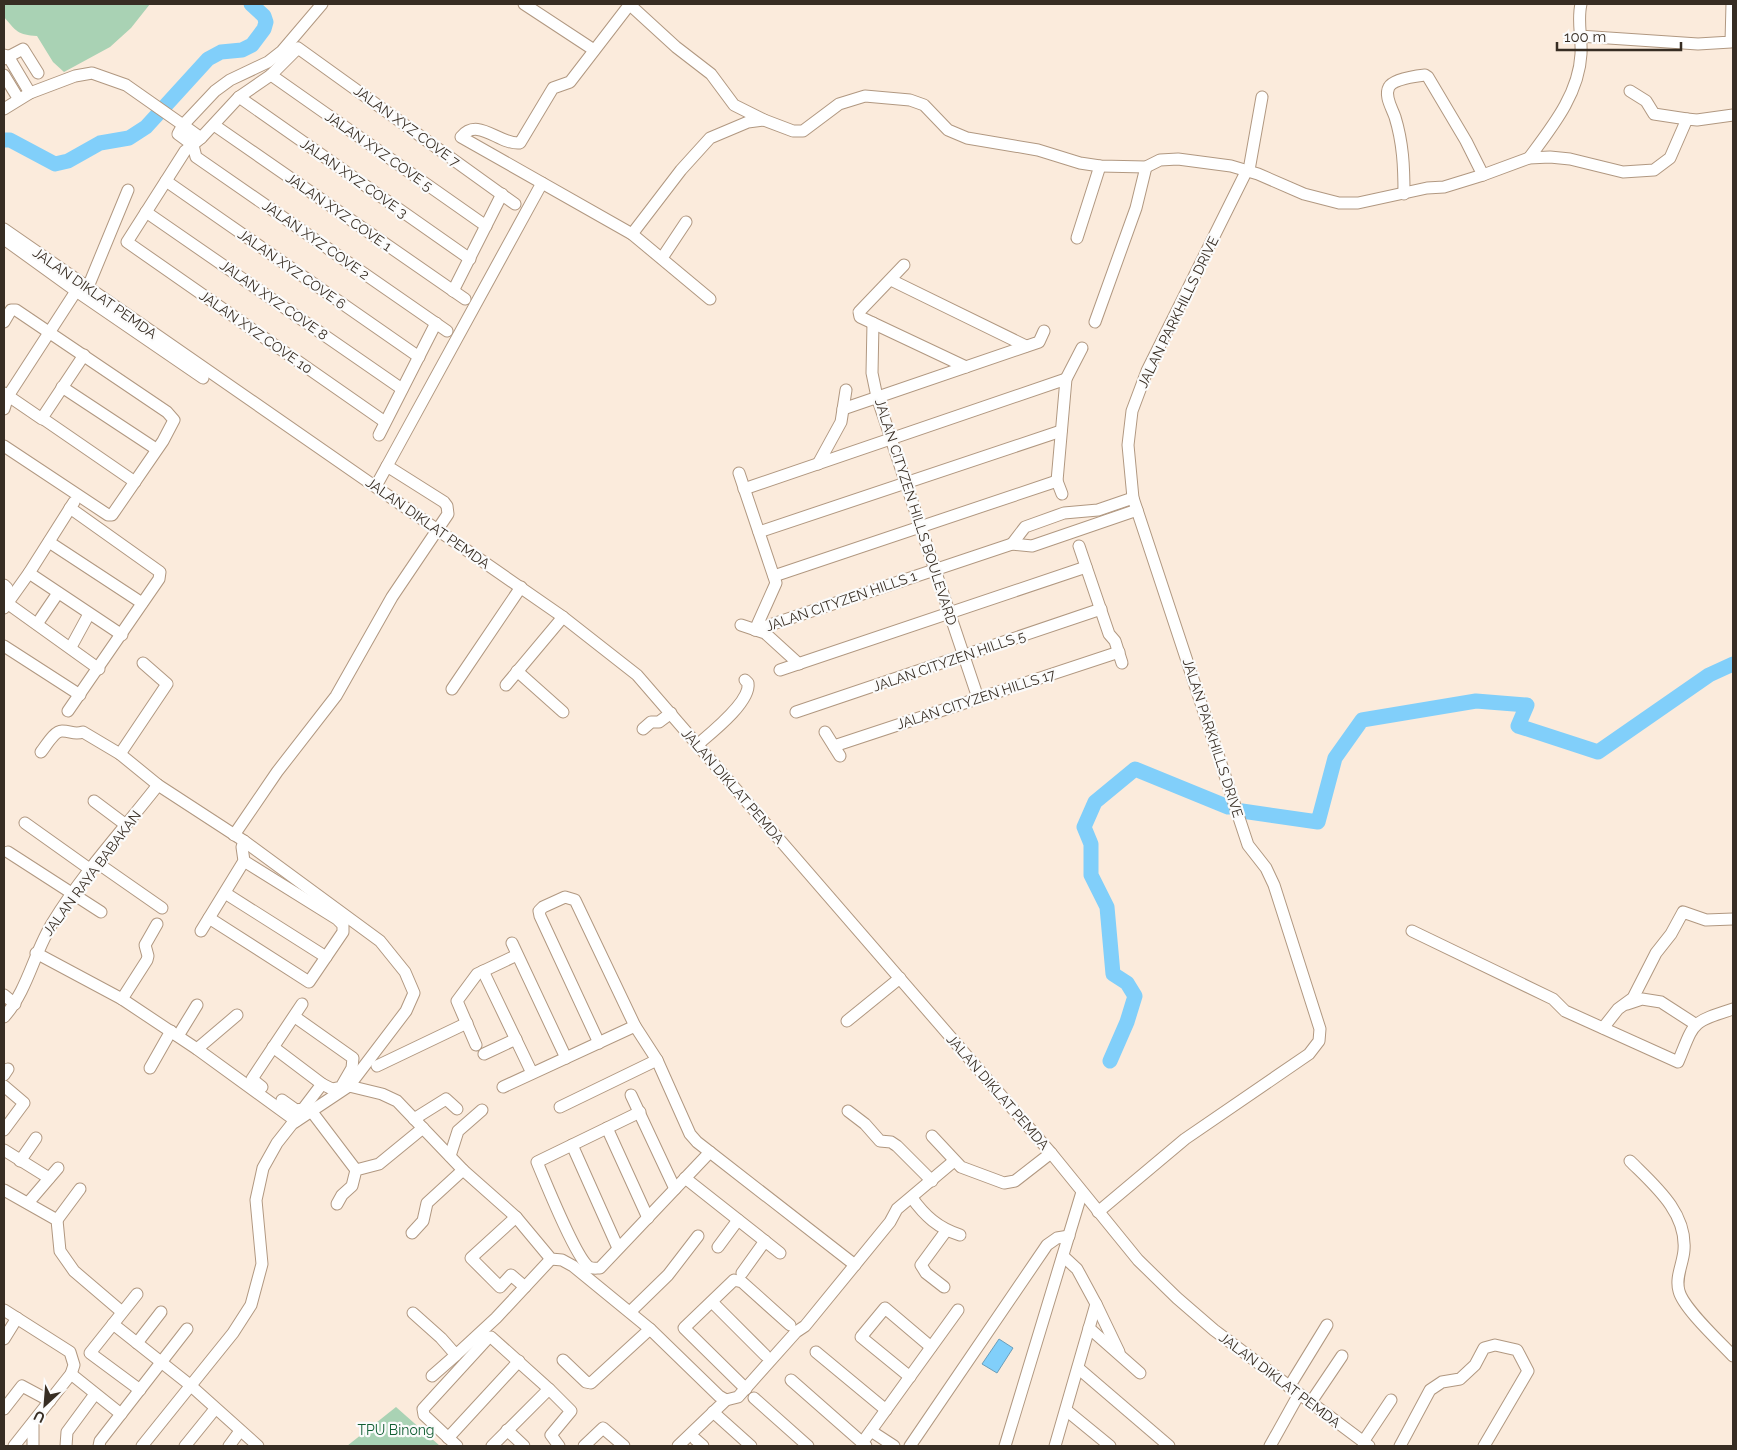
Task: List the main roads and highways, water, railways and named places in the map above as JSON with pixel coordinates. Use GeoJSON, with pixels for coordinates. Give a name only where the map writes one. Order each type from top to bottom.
{"type":"FeatureCollection","features":[{"type":"Feature","properties":{"kind":"water"},"geometry":{"type":"Polygon","coordinates":[[[999,1339],[1013,1348],[997,1373],[982,1364],[999,1339]]]}},
{"type":"Feature","properties":{"kind":"waterway"},"geometry":{"type":"LineString","coordinates":[[4,140],[10,140],[55,164],[68,161],[100,143],[129,138],[146,127],[208,59],[221,52],[242,50],[252,45],[264,29],[266,22],[264,16],[251,4]]}},
{"type":"Feature","properties":{"kind":"waterway"},"geometry":{"type":"LineString","coordinates":[[1242,811],[1318,822],[1335,758],[1362,720],[1476,701],[1527,705],[1518,726],[1598,752],[1709,675],[1733,664]]}},
{"type":"Feature","properties":{"kind":"waterway"},"geometry":{"type":"LineString","coordinates":[[1110,1061],[1127,1022],[1135,996],[1127,983],[1113,974],[1107,907],[1091,875],[1091,844],[1084,827],[1095,802],[1135,769],[1228,807]]}},
{"type":"Feature","properties":{"kind":"park label","name":"TPU Binong"},"geometry":{"type":"Point","coordinates":[396,1430]}}]}
